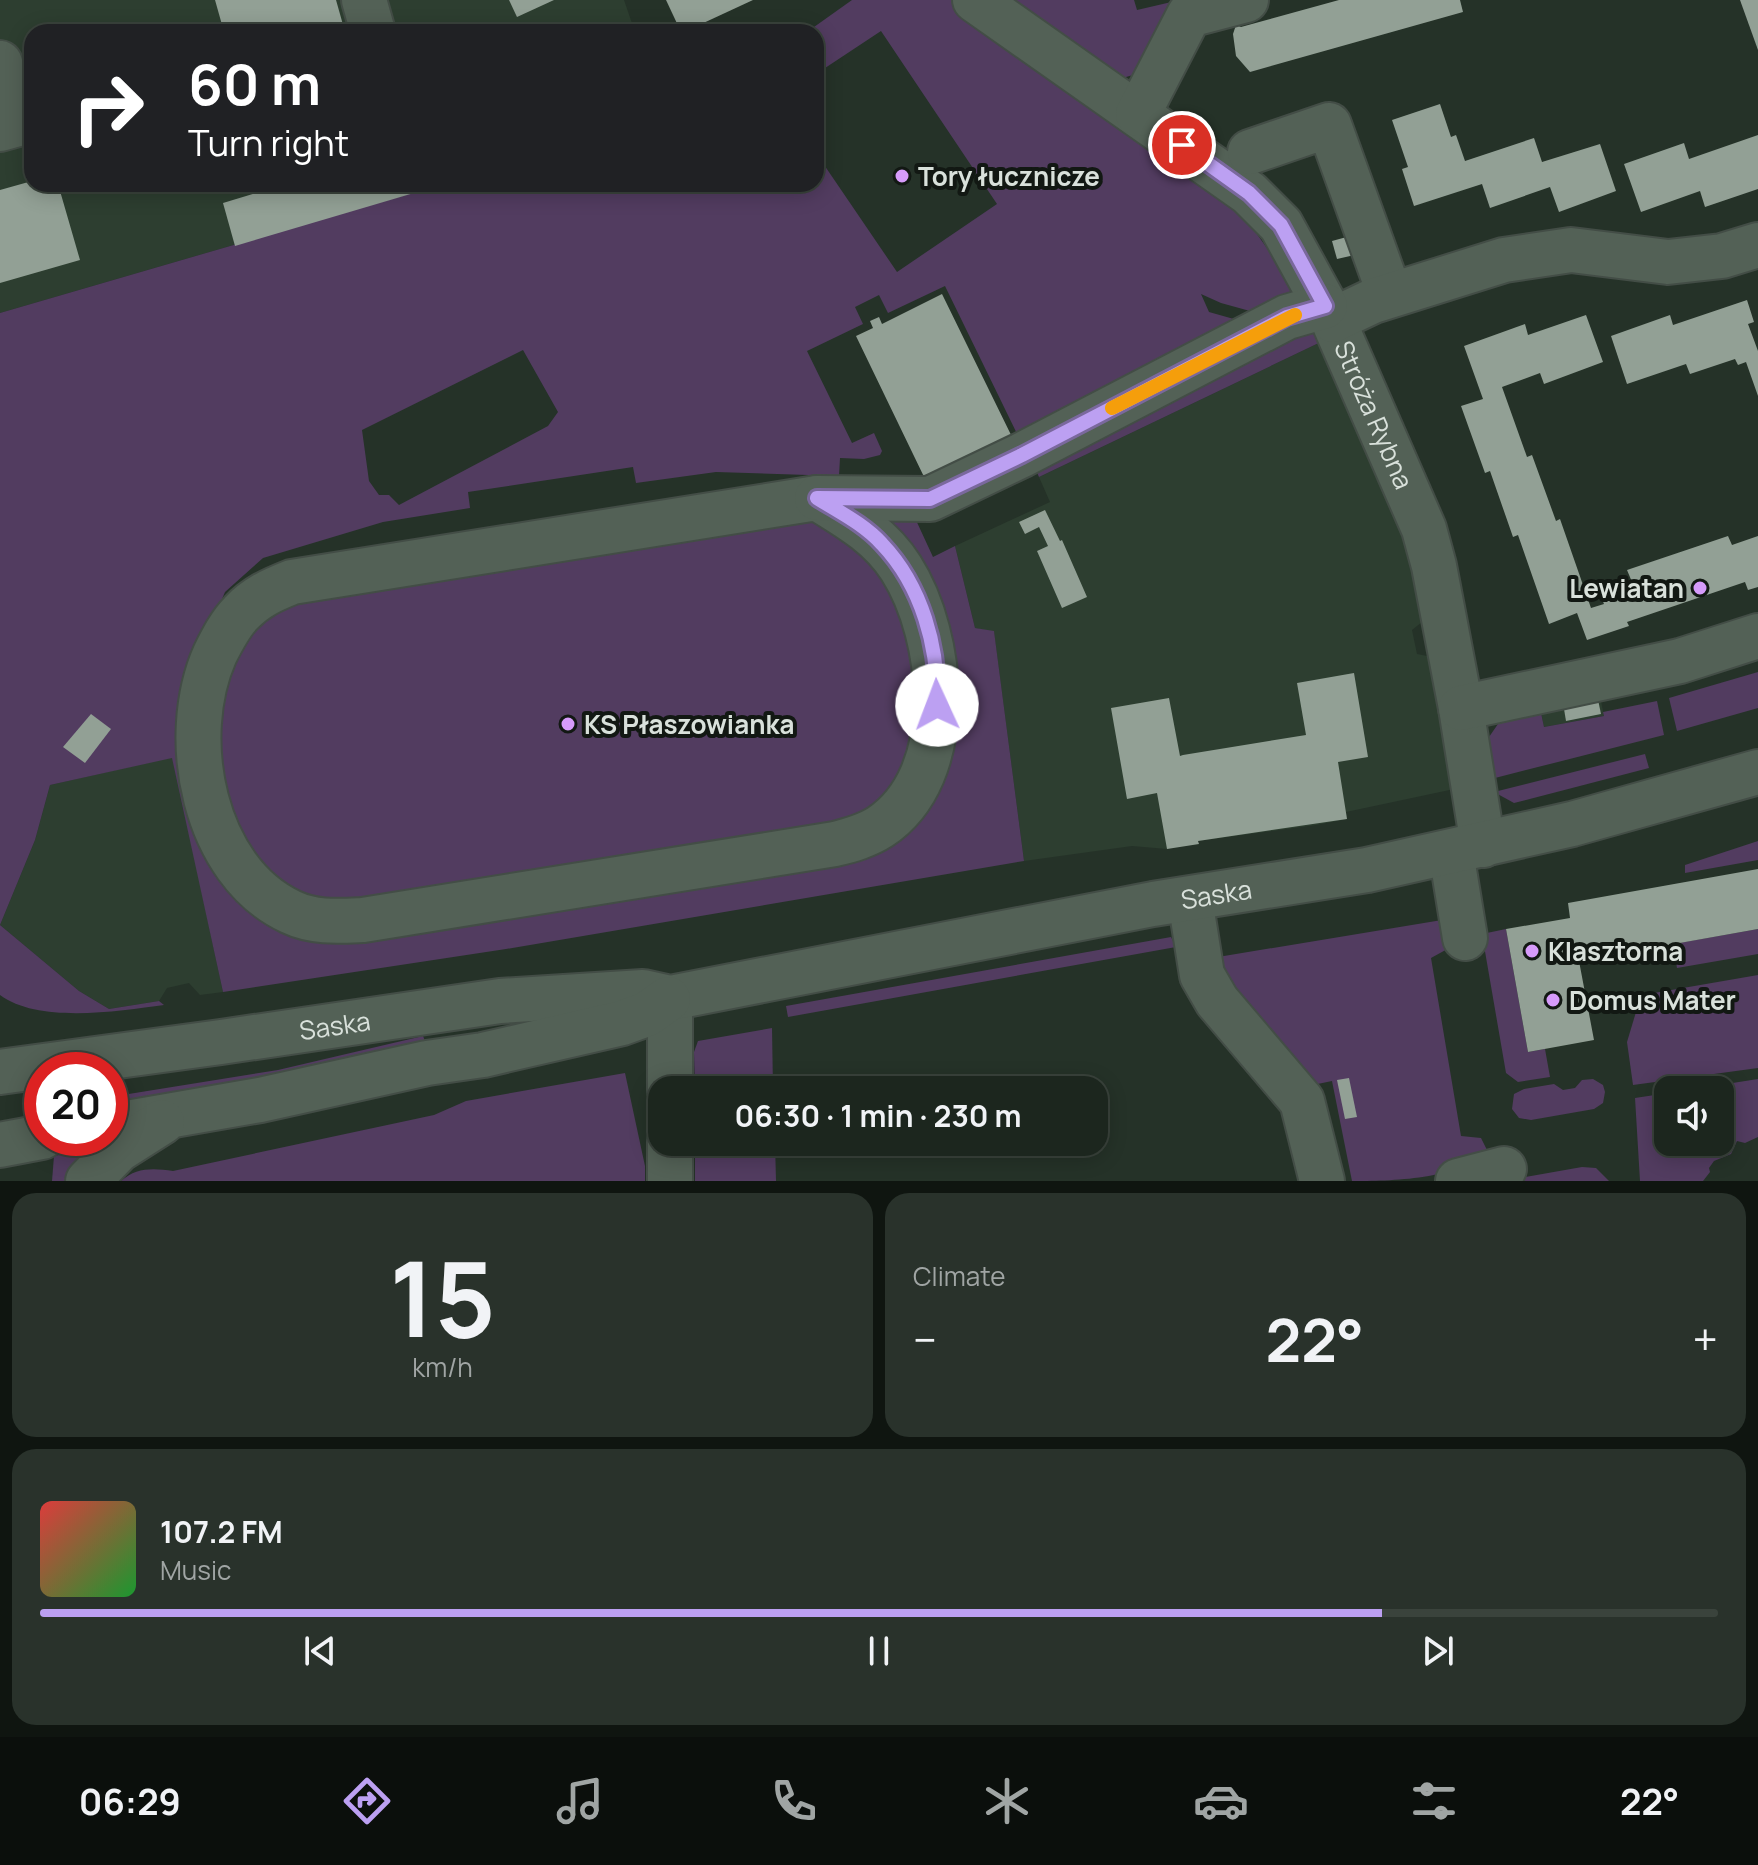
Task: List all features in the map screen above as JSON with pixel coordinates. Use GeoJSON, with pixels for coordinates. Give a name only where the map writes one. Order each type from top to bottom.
{"type":"FeatureCollection","features":[{"type":"Feature","properties":{"kind":"street"},"geometry":{"type":"LineString","coordinates":[[364,0],[371,24]]}},
{"type":"Feature","properties":{"kind":"street","name":"Stróża Rybna"},"geometry":{"type":"LineString","coordinates":[[975,0],[1249,193],[1281,225],[1329,313],[1424,529],[1434,566],[1461,708],[1467,848],[1465,938]]}},
{"type":"Feature","properties":{"kind":"street"},"geometry":{"type":"LineString","coordinates":[[1138,114],[1189,15],[1246,0]]}},
{"type":"Feature","properties":{"kind":"street"},"geometry":{"type":"LineString","coordinates":[[0,63],[18,124],[0,129]]}},
{"type":"Feature","properties":{"kind":"street"},"geometry":{"type":"LineString","coordinates":[[1250,152],[1329,125],[1390,295]]}},
{"type":"Feature","properties":{"kind":"street"},"geometry":{"type":"LineString","coordinates":[[817,498],[861,526],[882,544],[900,567],[914,591],[934,652],[936,710],[929,752],[918,782],[903,806],[882,826],[859,838],[835,844],[363,920],[327,921],[293,913],[266,897],[225,846],[211,816],[202,784],[198,722],[211,665],[222,640],[238,615],[263,593],[292,582],[817,498],[930,499],[1022,455],[1287,317],[1329,313],[1364,304],[1504,260],[1571,250],[1668,262],[1722,256],[1758,245]]}},
{"type":"Feature","properties":{"kind":"street"},"geometry":{"type":"LineString","coordinates":[[1461,708],[1680,661],[1758,636]]}},
{"type":"Feature","properties":{"kind":"street","name":"Saska"},"geometry":{"type":"LineString","coordinates":[[0,1072],[500,1001],[643,992],[670,998],[1190,899],[1367,870],[1614,813],[1758,772]]}},
{"type":"Feature","properties":{"kind":"street"},"geometry":{"type":"LineString","coordinates":[[1190,899],[1202,975],[1217,1001],[1302,1101],[1322,1181]]}},
{"type":"Feature","properties":{"kind":"street"},"geometry":{"type":"LineString","coordinates":[[670,998],[670,1076]]}},
{"type":"Feature","properties":{"kind":"street","name":"Saska"},"geometry":{"type":"LineString","coordinates":[[128,1123],[344,1083],[427,1063],[483,1055],[622,1023],[647,1014],[670,998]]}},
{"type":"Feature","properties":{"kind":"street"},"geometry":{"type":"LineString","coordinates":[[88,1181],[131,1140],[182,1113]]}},
{"type":"Feature","properties":{"kind":"street"},"geometry":{"type":"LineString","coordinates":[[0,1145],[24,1140]]}},
{"type":"Feature","properties":{"kind":"street"},"geometry":{"type":"LineString","coordinates":[[670,1156],[670,1181]]}},
{"type":"Feature","properties":{"kind":"street"},"geometry":{"type":"LineString","coordinates":[[1458,1181],[1504,1169]]}},
{"type":"Feature","properties":{"kind":"shaded area"},"geometry":{"type":"Polygon","coordinates":[[[0,0],[624,0],[632,24],[24,24],[24,192],[416,192],[0,313],[0,0]]]}},
{"type":"Feature","properties":{"kind":"shaded area"},"geometry":{"type":"Polygon","coordinates":[[[852,0],[955,0],[1242,213],[1303,299],[1268,316],[1201,294],[1209,312],[1255,325],[1022,444],[945,286],[888,313],[879,295],[855,307],[863,324],[807,351],[852,443],[874,433],[882,451],[880,455],[864,459],[840,458],[839,476],[716,472],[636,483],[633,467],[468,492],[470,508],[383,522],[263,558],[225,592],[196,661],[189,686],[255,909],[845,859],[944,764],[878,509],[915,518],[933,557],[955,546],[975,628],[994,631],[1024,861],[506,949],[223,992],[172,758],[50,785],[35,840],[0,925],[0,313],[416,192],[824,192],[824,165],[897,272],[997,204],[881,31],[824,69],[824,24],[818,24],[852,0]],[[523,350],[362,430],[369,481],[379,495],[389,495],[399,505],[548,426],[558,412],[523,350]]]}},
{"type":"Feature","properties":{"kind":"shaded area"},"geometry":{"type":"Polygon","coordinates":[[[1005,0],[1134,0],[1137,10],[1180,0],[1140,73],[1119,79],[1005,0]]]}},
{"type":"Feature","properties":{"kind":"shaded area"},"geometry":{"type":"Polygon","coordinates":[[[1318,324],[1325,340],[1039,477],[1035,468],[1318,324]]]}},
{"type":"Feature","properties":{"kind":"shaded area"},"geometry":{"type":"Polygon","coordinates":[[[1325,340],[1413,537],[1422,622],[1412,630],[1417,654],[1435,662],[1459,788],[1346,812],[1347,819],[1316,825],[1198,841],[1167,849],[1132,846],[1024,861],[994,632],[975,628],[955,546],[1050,502],[1039,477],[1325,340]]]}},
{"type":"Feature","properties":{"kind":"shaded area","name":"KS Płaszowianka"},"geometry":{"type":"Polygon","coordinates":[[[799,519],[822,521],[843,529],[903,595],[922,737],[878,815],[319,910],[255,862],[214,781],[227,667],[271,607],[799,519]]]}},
{"type":"Feature","properties":{"kind":"shaded area"},"geometry":{"type":"Polygon","coordinates":[[[1758,672],[1758,708],[1677,731],[1669,698],[1758,672]]]}},
{"type":"Feature","properties":{"kind":"shaded area"},"geometry":{"type":"Polygon","coordinates":[[[1599,691],[1604,716],[1544,727],[1539,704],[1599,691]]]}},
{"type":"Feature","properties":{"kind":"shaded area"},"geometry":{"type":"Polygon","coordinates":[[[1657,701],[1664,735],[1495,778],[1489,737],[1498,724],[1541,713],[1544,727],[1604,716],[1603,712],[1657,701]]]}},
{"type":"Feature","properties":{"kind":"shaded area"},"geometry":{"type":"Polygon","coordinates":[[[1645,754],[1649,768],[1514,803],[1494,792],[1645,754]]]}},
{"type":"Feature","properties":{"kind":"shaded area"},"geometry":{"type":"Polygon","coordinates":[[[173,757],[223,992],[200,995],[189,983],[167,988],[159,1001],[109,1009],[79,991],[0,925],[35,840],[50,785],[173,757]]]}},
{"type":"Feature","properties":{"kind":"shaded area"},"geometry":{"type":"Polygon","coordinates":[[[1758,841],[1758,860],[1685,873],[1685,865],[1758,841]]]}},
{"type":"Feature","properties":{"kind":"shaded area"},"geometry":{"type":"Polygon","coordinates":[[[1448,919],[1451,947],[1431,958],[1461,1136],[1481,1138],[1487,1150],[1461,1168],[1443,1173],[1404,1179],[1352,1181],[1332,1081],[1308,1086],[1212,958],[1448,919]]]}},
{"type":"Feature","properties":{"kind":"shaded area"},"geometry":{"type":"Polygon","coordinates":[[[0,925],[79,991],[109,1009],[159,1001],[164,1005],[103,1012],[57,1012],[36,1010],[0,995],[0,925]]]}},
{"type":"Feature","properties":{"kind":"shaded area"},"geometry":{"type":"Polygon","coordinates":[[[1506,929],[1528,1052],[1545,1049],[1550,1077],[1518,1082],[1506,1073],[1482,934],[1506,929]]]}},
{"type":"Feature","properties":{"kind":"shaded area"},"geometry":{"type":"Polygon","coordinates":[[[1758,929],[1758,954],[1677,968],[1673,944],[1758,929]]]}},
{"type":"Feature","properties":{"kind":"shaded area"},"geometry":{"type":"Polygon","coordinates":[[[1171,937],[1176,947],[788,1017],[786,1006],[1171,937]]]}},
{"type":"Feature","properties":{"kind":"shaded area"},"geometry":{"type":"Polygon","coordinates":[[[1758,975],[1758,1068],[1699,1076],[1654,1076],[1654,1082],[1633,1085],[1627,1042],[1636,1012],[1654,993],[1758,975]]]}},
{"type":"Feature","properties":{"kind":"shaded area"},"geometry":{"type":"Polygon","coordinates":[[[772,1028],[773,1076],[695,1076],[694,1052],[698,1041],[772,1028]]]}},
{"type":"Feature","properties":{"kind":"shaded area"},"geometry":{"type":"Polygon","coordinates":[[[423,1036],[425,1041],[361,1060],[128,1101],[128,1094],[278,1070],[423,1036]]]}},
{"type":"Feature","properties":{"kind":"shaded area"},"geometry":{"type":"Polygon","coordinates":[[[625,1073],[645,1166],[645,1181],[121,1181],[139,1171],[173,1171],[434,1115],[466,1101],[625,1073]]]}},
{"type":"Feature","properties":{"kind":"shaded area"},"geometry":{"type":"Polygon","coordinates":[[[1593,1079],[1603,1085],[1605,1092],[1603,1103],[1594,1109],[1531,1120],[1519,1118],[1512,1109],[1514,1094],[1524,1089],[1554,1084],[1563,1090],[1575,1088],[1582,1080],[1593,1079]]]}},
{"type":"Feature","properties":{"kind":"shaded area"},"geometry":{"type":"Polygon","coordinates":[[[1758,1079],[1758,1137],[1745,1143],[1737,1141],[1734,1148],[1734,1083],[1758,1079]]]}},
{"type":"Feature","properties":{"kind":"shaded area"},"geometry":{"type":"Polygon","coordinates":[[[1654,1095],[1654,1156],[1726,1156],[1714,1161],[1703,1181],[1640,1181],[1635,1098],[1654,1095]]]}},
{"type":"Feature","properties":{"kind":"shaded area"},"geometry":{"type":"Polygon","coordinates":[[[54,1156],[88,1156],[74,1181],[52,1181],[54,1156]]]}},
{"type":"Feature","properties":{"kind":"shaded area"},"geometry":{"type":"Polygon","coordinates":[[[695,1156],[775,1156],[776,1181],[695,1181],[695,1156]]]}},
{"type":"Feature","properties":{"kind":"shaded area"},"geometry":{"type":"Polygon","coordinates":[[[1582,1167],[1596,1168],[1609,1181],[1503,1181],[1582,1167]]]}},
{"type":"Feature","properties":{"kind":"building"},"geometry":{"type":"Polygon","coordinates":[[[215,0],[336,0],[343,24],[222,24],[215,0]]]}},
{"type":"Feature","properties":{"kind":"building"},"geometry":{"type":"Polygon","coordinates":[[[509,0],[554,0],[517,17],[509,0]]]}},
{"type":"Feature","properties":{"kind":"building"},"geometry":{"type":"Polygon","coordinates":[[[666,0],[753,0],[701,24],[677,24],[666,0]]]}},
{"type":"Feature","properties":{"kind":"building"},"geometry":{"type":"Polygon","coordinates":[[[1339,0],[1460,0],[1463,12],[1250,72],[1236,56],[1233,34],[1236,25],[1241,27],[1339,0]]]}},
{"type":"Feature","properties":{"kind":"building"},"geometry":{"type":"Polygon","coordinates":[[[1740,0],[1758,0],[1758,50],[1740,0]]]}},
{"type":"Feature","properties":{"kind":"building"},"geometry":{"type":"Polygon","coordinates":[[[1440,104],[1451,137],[1456,135],[1465,161],[1534,138],[1542,162],[1600,144],[1616,191],[1559,212],[1550,187],[1490,208],[1482,184],[1414,206],[1402,169],[1408,167],[1392,120],[1440,104]]]}},
{"type":"Feature","properties":{"kind":"building"},"geometry":{"type":"Polygon","coordinates":[[[1758,135],[1758,189],[1705,207],[1700,191],[1641,212],[1624,164],[1684,143],[1689,159],[1758,135]]]}},
{"type":"Feature","properties":{"kind":"building"},"geometry":{"type":"Polygon","coordinates":[[[24,183],[24,192],[60,192],[80,260],[0,283],[0,190],[24,183]]]}},
{"type":"Feature","properties":{"kind":"building"},"geometry":{"type":"Polygon","coordinates":[[[259,192],[417,192],[235,246],[223,203],[259,192]]]}},
{"type":"Feature","properties":{"kind":"building"},"geometry":{"type":"Polygon","coordinates":[[[1354,235],[1359,254],[1337,259],[1332,241],[1354,235]]]}},
{"type":"Feature","properties":{"kind":"building"},"geometry":{"type":"Polygon","coordinates":[[[942,294],[1014,441],[927,483],[856,336],[873,328],[870,321],[879,317],[882,324],[942,294]]]}},
{"type":"Feature","properties":{"kind":"building"},"geometry":{"type":"Polygon","coordinates":[[[1747,300],[1754,322],[1748,324],[1758,351],[1758,396],[1746,362],[1738,365],[1735,359],[1690,374],[1686,364],[1627,384],[1611,336],[1670,315],[1673,325],[1747,300]]]}},
{"type":"Feature","properties":{"kind":"building"},"geometry":{"type":"Polygon","coordinates":[[[1586,315],[1603,362],[1544,384],[1540,373],[1502,387],[1527,457],[1532,455],[1556,521],[1560,519],[1591,608],[1604,604],[1601,597],[1616,592],[1615,588],[1632,582],[1627,570],[1728,536],[1732,545],[1758,536],[1758,587],[1748,590],[1745,582],[1627,622],[1629,626],[1587,640],[1577,613],[1549,624],[1518,535],[1513,537],[1490,471],[1485,473],[1461,406],[1483,399],[1464,346],[1525,324],[1528,335],[1586,315]]]}},
{"type":"Feature","properties":{"kind":"building"},"geometry":{"type":"Polygon","coordinates":[[[1045,510],[1087,597],[1062,608],[1037,551],[1048,546],[1039,527],[1025,534],[1019,522],[1045,510]]]}},
{"type":"Feature","properties":{"kind":"building"},"geometry":{"type":"Polygon","coordinates":[[[1354,673],[1368,757],[1338,762],[1347,819],[1198,841],[1199,844],[1167,849],[1157,793],[1127,799],[1111,708],[1169,698],[1180,756],[1306,735],[1297,683],[1354,673]]]}},
{"type":"Feature","properties":{"kind":"building"},"geometry":{"type":"Polygon","coordinates":[[[1597,695],[1601,714],[1566,721],[1563,703],[1597,695]]]}},
{"type":"Feature","properties":{"kind":"building"},"geometry":{"type":"Polygon","coordinates":[[[91,714],[111,729],[85,763],[63,747],[91,714]]]}},
{"type":"Feature","properties":{"kind":"building","name":"Domus Mater"},"geometry":{"type":"Polygon","coordinates":[[[1758,869],[1758,929],[1579,961],[1594,1040],[1528,1052],[1506,929],[1570,918],[1568,903],[1758,869]]]}},
{"type":"Feature","properties":{"kind":"building"},"geometry":{"type":"Polygon","coordinates":[[[1349,1078],[1357,1117],[1345,1119],[1337,1080],[1349,1078]]]}},
{"type":"Feature","properties":{"kind":"slow traffic"},"geometry":{"type":"LineString","coordinates":[[1112,408],[1295,315]]}},
{"type":"Feature","properties":{"kind":"place","name":"Tory łucznicze"},"geometry":{"type":"Point","coordinates":[902,176]}},
{"type":"Feature","properties":{"kind":"place","name":"Lewiatan"},"geometry":{"type":"Point","coordinates":[1700,588]}},
{"type":"Feature","properties":{"kind":"place","name":"KS Płaszowianka"},"geometry":{"type":"Point","coordinates":[568,724]}},
{"type":"Feature","properties":{"kind":"place","name":"Klasztorna"},"geometry":{"type":"Point","coordinates":[1532,951]}},
{"type":"Feature","properties":{"kind":"place","name":"Domus Mater"},"geometry":{"type":"Point","coordinates":[1553,1000]}},
{"type":"Feature","properties":{"kind":"route"},"geometry":{"type":"LineString","coordinates":[[937,705],[934,652],[914,591],[882,544],[861,526],[817,498],[930,499],[1022,455],[1287,317],[1325,306],[1281,225],[1249,193],[1182,145]]}}]}
